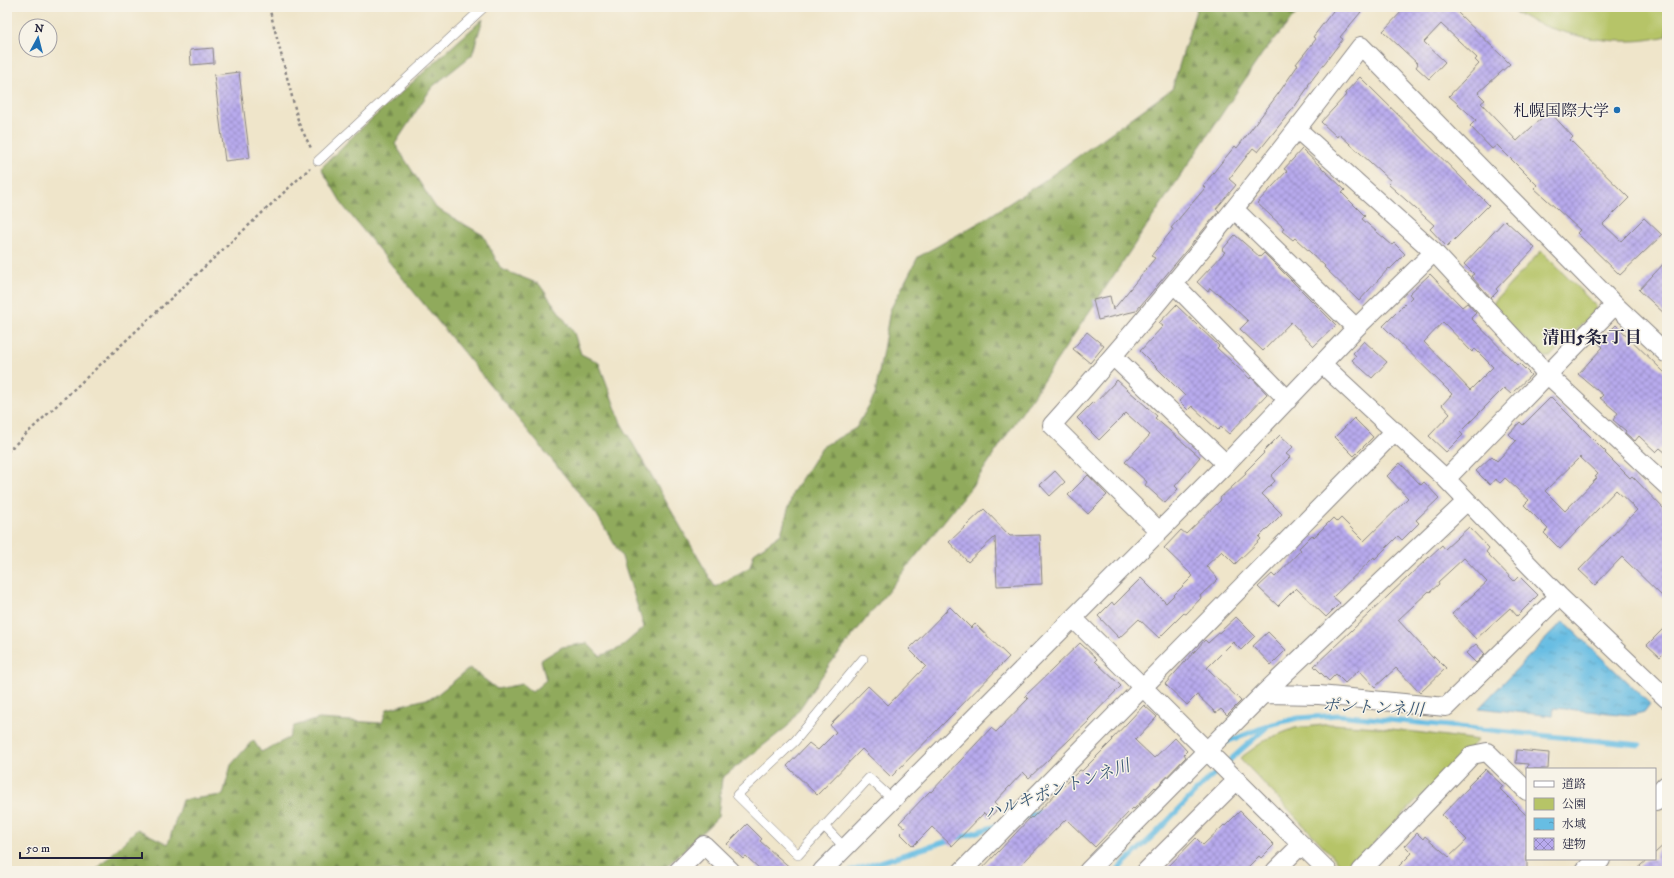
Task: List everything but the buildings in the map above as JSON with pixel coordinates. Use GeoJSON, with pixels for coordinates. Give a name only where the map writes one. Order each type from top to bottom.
{"type":"FeatureCollection","features":[{"type":"Feature","properties":{"kind":"street"},"geometry":{"type":"LineString","coordinates":[[1159,531],[1052,425],[1114,357],[1174,284],[1361,46],[1615,305],[1667,354]]}},
{"type":"Feature","properties":{"kind":"street"},"geometry":{"type":"LineString","coordinates":[[1297,129],[1434,252],[1548,375],[1667,486]]}},
{"type":"Feature","properties":{"kind":"street"},"geometry":{"type":"LineString","coordinates":[[1234,209],[1356,328]]}},
{"type":"Feature","properties":{"kind":"street"},"geometry":{"type":"LineString","coordinates":[[822,871],[1074,619],[1226,464],[1356,328],[1434,252]]}},
{"type":"Feature","properties":{"kind":"street"},"geometry":{"type":"LineString","coordinates":[[1174,284],[1288,400]]}},
{"type":"Feature","properties":{"kind":"street"},"geometry":{"type":"LineString","coordinates":[[1446,479],[1615,305]]}},
{"type":"Feature","properties":{"kind":"street"},"geometry":{"type":"LineString","coordinates":[[1114,357],[1226,464]]}},
{"type":"Feature","properties":{"kind":"street"},"geometry":{"type":"LineString","coordinates":[[1322,364],[1446,479],[1558,596],[1667,699]]}},
{"type":"Feature","properties":{"kind":"street"},"geometry":{"type":"LineString","coordinates":[[962,871],[1395,432]]}},
{"type":"Feature","properties":{"kind":"street"},"geometry":{"type":"LineString","coordinates":[[1088,871],[1211,755],[1263,694],[1467,500]]}},
{"type":"Feature","properties":{"kind":"street"},"geometry":{"type":"LineString","coordinates":[[1263,694],[1319,695],[1446,707],[1558,596]]}},
{"type":"Feature","properties":{"kind":"street"},"geometry":{"type":"LineString","coordinates":[[1074,619],[1328,871]]}},
{"type":"Feature","properties":{"kind":"street"},"geometry":{"type":"LineString","coordinates":[[1361,871],[1472,755],[1487,752],[1526,790]]}},
{"type":"Feature","properties":{"kind":"street"},"geometry":{"type":"LineString","coordinates":[[1146,871],[1233,777]]}},
{"type":"Feature","properties":{"kind":"street"},"geometry":{"type":"LineString","coordinates":[[1656,799],[1667,787]]}},
{"type":"Feature","properties":{"kind":"street"},"geometry":{"type":"LineString","coordinates":[[678,871],[704,845],[731,871]]}},
{"type":"Feature","properties":{"kind":"street"},"geometry":{"type":"LineString","coordinates":[[1275,871],[1301,845]]}},
{"type":"Feature","properties":{"kind":"lane"},"geometry":{"type":"LineString","coordinates":[[318,161],[484,7]]}},
{"type":"Feature","properties":{"kind":"lane"},"geometry":{"type":"LineString","coordinates":[[863,659],[795,741],[737,795],[798,854],[869,778],[893,800]]}},
{"type":"Feature","properties":{"kind":"lane"},"geometry":{"type":"LineString","coordinates":[[824,826],[846,848]]}},
{"type":"Feature","properties":{"kind":"path"},"geometry":{"type":"LineString","coordinates":[[7,452],[318,161],[308,145],[299,124],[269,7]]}},
{"type":"Feature","properties":{"kind":"green space"},"geometry":{"type":"Polygon","coordinates":[[[1197,7],[1302,7],[1262,54],[976,481],[830,664],[788,726],[722,778],[718,817],[662,871],[95,871],[137,829],[168,844],[182,800],[223,795],[231,765],[253,740],[261,752],[289,738],[294,726],[319,719],[382,723],[387,709],[434,697],[470,668],[497,689],[522,684],[532,692],[546,680],[541,660],[562,647],[587,643],[600,656],[620,648],[644,627],[622,557],[597,515],[344,207],[321,168],[356,133],[483,19],[472,55],[432,87],[395,144],[436,208],[483,235],[501,269],[539,284],[574,333],[581,354],[599,363],[621,423],[715,587],[750,567],[754,553],[781,534],[793,492],[822,447],[856,428],[875,395],[890,310],[918,257],[982,221],[1045,180],[1172,89],[1197,7]]]}},
{"type":"Feature","properties":{"kind":"green space"},"geometry":{"type":"Polygon","coordinates":[[[1506,7],[1667,7],[1667,36],[1635,41],[1603,40],[1586,37],[1570,34],[1539,24],[1506,7]]]}},
{"type":"Feature","properties":{"kind":"green space"},"geometry":{"type":"Polygon","coordinates":[[[1541,251],[1596,306],[1595,311],[1550,357],[1545,357],[1490,306],[1541,251]]]}},
{"type":"Feature","properties":{"kind":"green space"},"geometry":{"type":"Polygon","coordinates":[[[1332,724],[1376,727],[1478,740],[1350,867],[1342,866],[1240,758],[1267,739],[1295,728],[1332,724]]]}},
{"type":"Feature","properties":{"kind":"water"},"geometry":{"type":"Polygon","coordinates":[[[1563,621],[1650,704],[1644,712],[1632,715],[1554,708],[1553,716],[1479,708],[1563,621]]]}},
{"type":"Feature","properties":{"kind":"waterway","name":"ポントンネ川"},"geometry":{"type":"LineString","coordinates":[[1224,743],[1269,725],[1298,718],[1338,715],[1640,745]]}},
{"type":"Feature","properties":{"kind":"waterway","name":"ポントンネ川"},"geometry":{"type":"LineString","coordinates":[[1116,871],[1155,834],[1203,784],[1266,728]]}},
{"type":"Feature","properties":{"kind":"waterway","name":"ハルキポントンネ川"},"geometry":{"type":"LineString","coordinates":[[1024,817],[1043,811]]}},
{"type":"Feature","properties":{"kind":"waterway","name":"ハルキポントンネ川"},"geometry":{"type":"LineString","coordinates":[[851,871],[999,825]]}},
{"type":"Feature","properties":{"kind":"place","name":"札幌国際大学"},"geometry":{"type":"Point","coordinates":[1617,110]}},
{"type":"Feature","properties":{"kind":"district","name":"清田5条1丁目"},"geometry":{"type":"Point","coordinates":[1592,337]}}]}
